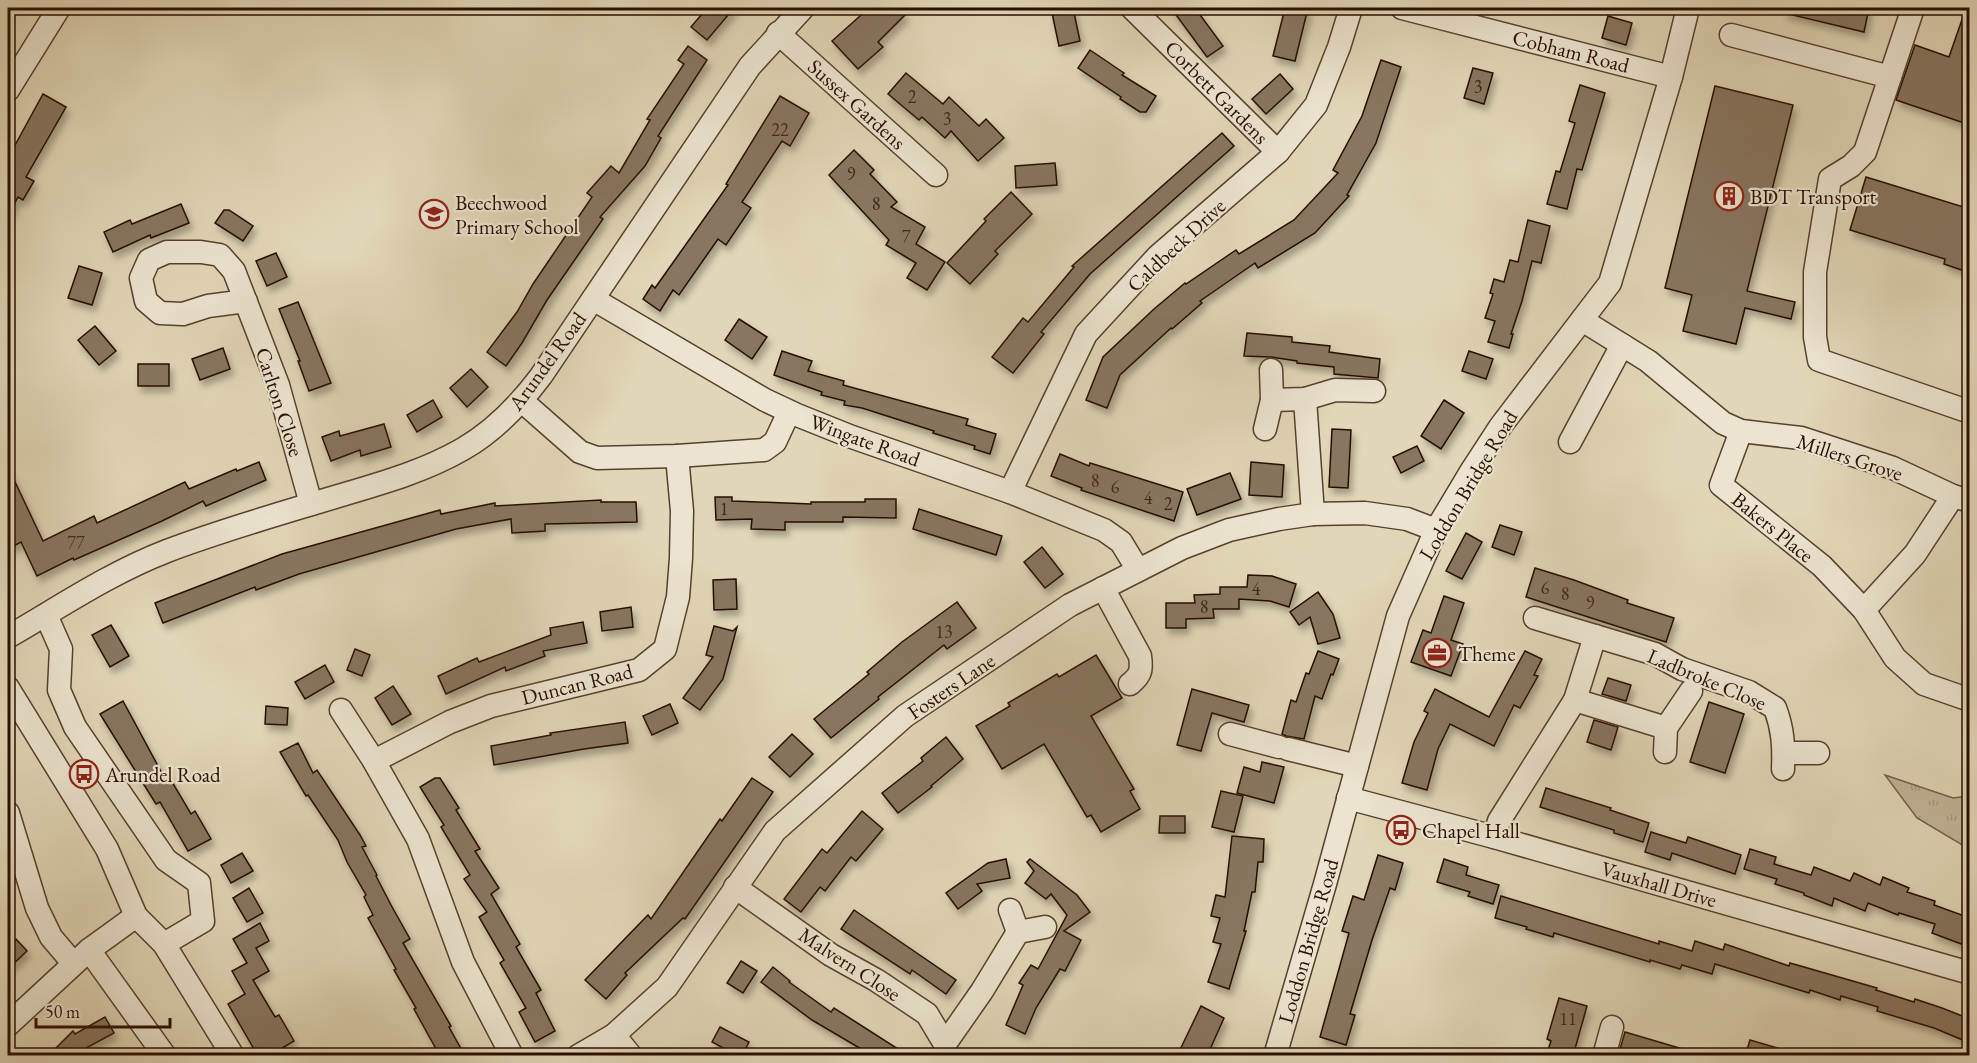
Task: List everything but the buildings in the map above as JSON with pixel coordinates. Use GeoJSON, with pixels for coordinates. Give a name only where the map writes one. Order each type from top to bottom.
{"type":"FeatureCollection","features":[{"type":"Feature","properties":{"kind":"street"},"geometry":{"type":"LineString","coordinates":[[8,90],[58,8]]}},
{"type":"Feature","properties":{"kind":"street","name":"Arundel Road"},"geometry":{"type":"LineString","coordinates":[[8,637],[82,592],[140,562],[170,550],[423,469],[464,448],[501,421],[522,401],[750,66],[803,8]]}},
{"type":"Feature","properties":{"kind":"street","name":"Corbett Gardens"},"geometry":{"type":"LineString","coordinates":[[1132,8],[1278,152]]}},
{"type":"Feature","properties":{"kind":"street","name":"Caldbeck Drive"},"geometry":{"type":"LineString","coordinates":[[1010,492],[1086,334],[1158,256],[1278,152],[1316,105],[1339,47],[1351,8]]}},
{"type":"Feature","properties":{"kind":"street","name":"Cobham Road"},"geometry":{"type":"LineString","coordinates":[[1402,8],[1671,77]]}},
{"type":"Feature","properties":{"kind":"street","name":"Loddon Bridge Road"},"geometry":{"type":"LineString","coordinates":[[1275,1055],[1325,884],[1398,616],[1436,530],[1500,427],[1610,283],[1671,77],[1688,8]]}},
{"type":"Feature","properties":{"kind":"street"},"geometry":{"type":"LineString","coordinates":[[1913,8],[1865,152],[1851,166],[1830,179],[1815,273],[1815,337],[1819,360],[1970,412]]}},
{"type":"Feature","properties":{"kind":"street","name":"Sussex Gardens"},"geometry":{"type":"LineString","coordinates":[[778,33],[936,175]]}},
{"type":"Feature","properties":{"kind":"street"},"geometry":{"type":"LineString","coordinates":[[1731,35],[1890,77]]}},
{"type":"Feature","properties":{"kind":"street","name":"Wingate Road"},"geometry":{"type":"LineString","coordinates":[[593,299],[789,412],[852,437],[1010,492],[1104,531],[1121,542],[1138,570]]}},
{"type":"Feature","properties":{"kind":"street","name":"Carlton Close"},"geometry":{"type":"LineString","coordinates":[[246,301],[278,385],[311,504]]}},
{"type":"Feature","properties":{"kind":"street","name":"Millers Grove"},"geometry":{"type":"LineString","coordinates":[[1582,320],[1648,361],[1723,423],[1741,431],[1801,438],[1893,468],[1961,499]]}},
{"type":"Feature","properties":{"kind":"street"},"geometry":{"type":"LineString","coordinates":[[1569,442],[1622,345]]}},
{"type":"Feature","properties":{"kind":"street"},"geometry":{"type":"LineString","coordinates":[[1265,429],[1272,400],[1271,370]]}},
{"type":"Feature","properties":{"kind":"street"},"geometry":{"type":"LineString","coordinates":[[1272,400],[1305,399],[1335,390],[1374,391]]}},
{"type":"Feature","properties":{"kind":"street"},"geometry":{"type":"LineString","coordinates":[[1305,399],[1313,514]]}},
{"type":"Feature","properties":{"kind":"street"},"geometry":{"type":"LineString","coordinates":[[522,401],[580,452],[597,458],[677,456],[764,450],[775,442],[789,412]]}},
{"type":"Feature","properties":{"kind":"street","name":"Bakers Place"},"geometry":{"type":"LineString","coordinates":[[1741,431],[1721,485],[1822,566],[1864,610],[1895,658],[1924,684],[1970,700]]}},
{"type":"Feature","properties":{"kind":"street","name":"Duncan Road"},"geometry":{"type":"LineString","coordinates":[[374,761],[450,722],[491,706],[639,670],[665,649],[678,597],[681,558],[682,511],[677,456]]}},
{"type":"Feature","properties":{"kind":"street"},"geometry":{"type":"LineString","coordinates":[[1864,610],[1961,499]]}},
{"type":"Feature","properties":{"kind":"street","name":"Fosters Lane"},"geometry":{"type":"LineString","coordinates":[[578,1056],[614,1035],[668,987],[775,831],[905,716],[1070,606],[1182,548],[1230,530],[1279,519],[1313,514],[1365,513],[1419,522],[1436,530]]}},
{"type":"Feature","properties":{"kind":"street"},"geometry":{"type":"LineString","coordinates":[[1103,588],[1140,656],[1142,666],[1140,675],[1130,684]]}},
{"type":"Feature","properties":{"kind":"street"},"geometry":{"type":"LineString","coordinates":[[46,615],[61,649],[59,690],[75,727],[166,860],[199,883],[203,921],[164,944]]}},
{"type":"Feature","properties":{"kind":"street","name":"Ladbroke Close"},"geometry":{"type":"LineString","coordinates":[[1535,618],[1654,654],[1682,669],[1749,692],[1776,708],[1781,724],[1784,761],[1818,753]]}},
{"type":"Feature","properties":{"kind":"street"},"geometry":{"type":"LineString","coordinates":[[1494,837],[1499,821],[1575,700],[1595,636]]}},
{"type":"Feature","properties":{"kind":"street"},"geometry":{"type":"LineString","coordinates":[[8,688],[107,849],[136,916],[164,944],[233,1056]]}},
{"type":"Feature","properties":{"kind":"street","name":"Ladbroke Close"},"geometry":{"type":"LineString","coordinates":[[1666,728],[1690,691]]}},
{"type":"Feature","properties":{"kind":"street"},"geometry":{"type":"LineString","coordinates":[[1575,700],[1666,728],[1665,752]]}},
{"type":"Feature","properties":{"kind":"street"},"geometry":{"type":"LineString","coordinates":[[341,710],[374,761],[418,839],[463,962],[512,1056]]}},
{"type":"Feature","properties":{"kind":"street"},"geometry":{"type":"LineString","coordinates":[[1230,734],[1357,766]]}},
{"type":"Feature","properties":{"kind":"street","name":"Vauxhall Drive"},"geometry":{"type":"LineString","coordinates":[[1348,798],[1494,837],[1970,973]]}},
{"type":"Feature","properties":{"kind":"street"},"geometry":{"type":"LineString","coordinates":[[8,813],[36,908],[51,937],[81,956],[165,1056]]}},
{"type":"Feature","properties":{"kind":"street","name":"Malvern Close"},"geometry":{"type":"LineString","coordinates":[[735,887],[831,955],[876,980],[927,1014],[945,1050]]}},
{"type":"Feature","properties":{"kind":"street"},"geometry":{"type":"LineString","coordinates":[[1010,910],[1018,932]]}},
{"type":"Feature","properties":{"kind":"street"},"geometry":{"type":"LineString","coordinates":[[8,1025],[81,956],[136,916]]}},
{"type":"Feature","properties":{"kind":"street"},"geometry":{"type":"LineString","coordinates":[[945,1050],[1018,932],[1045,927]]}},
{"type":"Feature","properties":{"kind":"street"},"geometry":{"type":"LineString","coordinates":[[1604,1056],[1612,1027]]}},
{"type":"Feature","properties":{"kind":"street"},"geometry":{"type":"LineString","coordinates":[[614,1035],[631,1056]]}},
{"type":"Feature","properties":{"kind":"green space"},"geometry":{"type":"Polygon","coordinates":[[[1885,775],[1953,798],[1969,796],[1969,849],[1917,818],[1885,775]]]}},
{"type":"Feature","properties":{"kind":"place","name":"BDT Transport"},"geometry":{"type":"Point","coordinates":[1729,196]}},
{"type":"Feature","properties":{"kind":"place","name":"Beechwood Primary School"},"geometry":{"type":"Point","coordinates":[434,214]}},
{"type":"Feature","properties":{"kind":"place","name":"Theme"},"geometry":{"type":"Point","coordinates":[1437,653]}},
{"type":"Feature","properties":{"kind":"place","name":"Arundel Road"},"geometry":{"type":"Point","coordinates":[84,774]}},
{"type":"Feature","properties":{"kind":"place","name":"Chapel Hall"},"geometry":{"type":"Point","coordinates":[1401,830]}}]}
